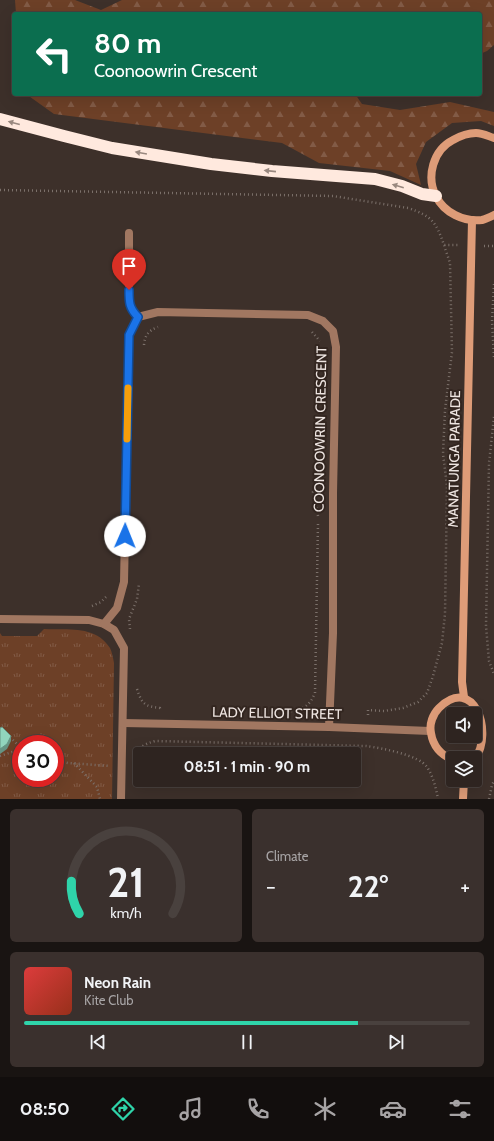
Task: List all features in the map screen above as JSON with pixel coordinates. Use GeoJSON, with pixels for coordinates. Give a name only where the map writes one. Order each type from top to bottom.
{"type":"FeatureCollection","features":[{"type":"Feature","properties":{"kind":"highway"},"geometry":{"type":"LineString","coordinates":[[0,119],[112,148],[203,163],[264,170],[375,179],[402,186],[422,194],[436,196]]}},
{"type":"Feature","properties":{"kind":"street"},"geometry":{"type":"LineString","coordinates":[[494,138],[476,133],[462,135],[448,143],[438,154],[432,167],[432,182],[436,196],[444,208],[457,216],[472,220],[484,220],[494,215]]}},
{"type":"Feature","properties":{"kind":"street","name":"MANATUNGA PARADE"},"geometry":{"type":"LineString","coordinates":[[464,697],[462,682],[472,220]]}},
{"type":"Feature","properties":{"kind":"street"},"geometry":{"type":"LineString","coordinates":[[104,624],[117,608],[124,582],[129,335],[138,317],[133,312],[129,302],[129,233]]}},
{"type":"Feature","properties":{"kind":"street","name":"COONOOWRIN CRESCENT"},"geometry":{"type":"LineString","coordinates":[[138,317],[158,312],[308,315],[323,320],[333,331],[336,347],[332,493],[333,633],[329,727]]}},
{"type":"Feature","properties":{"kind":"street"},"geometry":{"type":"LineString","coordinates":[[0,619],[89,620],[104,624],[114,630],[124,648],[121,799]]}},
{"type":"Feature","properties":{"kind":"street"},"geometry":{"type":"LineString","coordinates":[[446,757],[438,750],[430,731],[436,710],[444,703],[454,698],[464,697],[475,700],[484,706]]}},
{"type":"Feature","properties":{"kind":"street","name":"LADY ELLIOT STREET"},"geometry":{"type":"LineString","coordinates":[[123,723],[329,727],[430,731]]}},
{"type":"Feature","properties":{"kind":"street"},"geometry":{"type":"LineString","coordinates":[[482,754],[490,745]]}},
{"type":"Feature","properties":{"kind":"street"},"geometry":{"type":"LineString","coordinates":[[463,799],[464,787]]}},
{"type":"Feature","properties":{"kind":"path"},"geometry":{"type":"LineString","coordinates":[[0,190],[333,196],[408,208],[418,211],[432,220],[440,234],[450,263],[452,352],[445,410],[442,454],[447,486],[446,614],[442,643],[427,693],[418,702],[403,708],[384,711],[368,710]]}},
{"type":"Feature","properties":{"kind":"path"},"geometry":{"type":"LineString","coordinates":[[444,245],[451,245]]}},
{"type":"Feature","properties":{"kind":"path"},"geometry":{"type":"LineString","coordinates":[[494,284],[492,321],[494,358]]}},
{"type":"Feature","properties":{"kind":"path"},"geometry":{"type":"LineString","coordinates":[[143,351],[145,338],[150,330],[160,326]]}},
{"type":"Feature","properties":{"kind":"path"},"geometry":{"type":"LineString","coordinates":[[309,330],[313,332],[320,344]]}},
{"type":"Feature","properties":{"kind":"path"},"geometry":{"type":"LineString","coordinates":[[494,417],[489,463],[486,626],[489,660],[494,674]]}},
{"type":"Feature","properties":{"kind":"path"},"geometry":{"type":"LineString","coordinates":[[289,716],[289,710],[295,711],[304,708],[311,702],[315,693],[318,515],[313,492],[319,469]]}},
{"type":"Feature","properties":{"kind":"path"},"geometry":{"type":"LineString","coordinates":[[131,633],[129,619],[137,599],[139,582]]}},
{"type":"Feature","properties":{"kind":"path"},"geometry":{"type":"LineString","coordinates":[[92,607],[101,602],[109,593]]}},
{"type":"Feature","properties":{"kind":"path"},"geometry":{"type":"LineString","coordinates":[[137,688],[141,700],[149,707],[160,708],[160,714]]}},
{"type":"Feature","properties":{"kind":"path"},"geometry":{"type":"LineString","coordinates":[[6,733],[12,739]]}},
{"type":"Feature","properties":{"kind":"path"},"geometry":{"type":"LineString","coordinates":[[64,762],[110,766],[135,766],[135,758],[139,749],[154,741],[366,746],[393,751],[419,761],[426,766],[433,779],[438,799]]}},
{"type":"Feature","properties":{"kind":"path"},"geometry":{"type":"LineString","coordinates":[[0,756],[12,751]]}},
{"type":"Feature","properties":{"kind":"path"},"geometry":{"type":"LineString","coordinates":[[74,763],[97,788],[100,799]]}},
{"type":"Feature","properties":{"kind":"path"},"geometry":{"type":"LineString","coordinates":[[489,799],[494,781]]}},
{"type":"Feature","properties":{"kind":"green space"},"geometry":{"type":"Polygon","coordinates":[[[15,0],[75,0],[101,10],[122,0],[494,0],[494,45],[482,53],[482,12],[16,12],[15,0]]]}},
{"type":"Feature","properties":{"kind":"green space"},"geometry":{"type":"Polygon","coordinates":[[[29,96],[356,96],[362,104],[400,110],[450,102],[494,112],[494,126],[481,121],[452,123],[426,142],[416,164],[421,185],[390,171],[319,163],[282,143],[54,114],[29,96]]]}},
{"type":"Feature","properties":{"kind":"green space"},"geometry":{"type":"Polygon","coordinates":[[[44,629],[80,630],[97,635],[110,648],[114,663],[112,799],[0,799],[0,633],[2,636],[37,636],[44,629]]]}},
{"type":"Feature","properties":{"kind":"building"},"geometry":{"type":"Polygon","coordinates":[[[2,727],[11,736],[7,744],[0,749],[0,728],[2,727]]]}},
{"type":"Feature","properties":{"kind":"slow traffic"},"geometry":{"type":"LineString","coordinates":[[127,439],[128,388]]}},
{"type":"Feature","properties":{"kind":"route"},"geometry":{"type":"LineString","coordinates":[[125,536],[129,335],[138,317],[133,312],[129,302],[129,290]]}}]}
